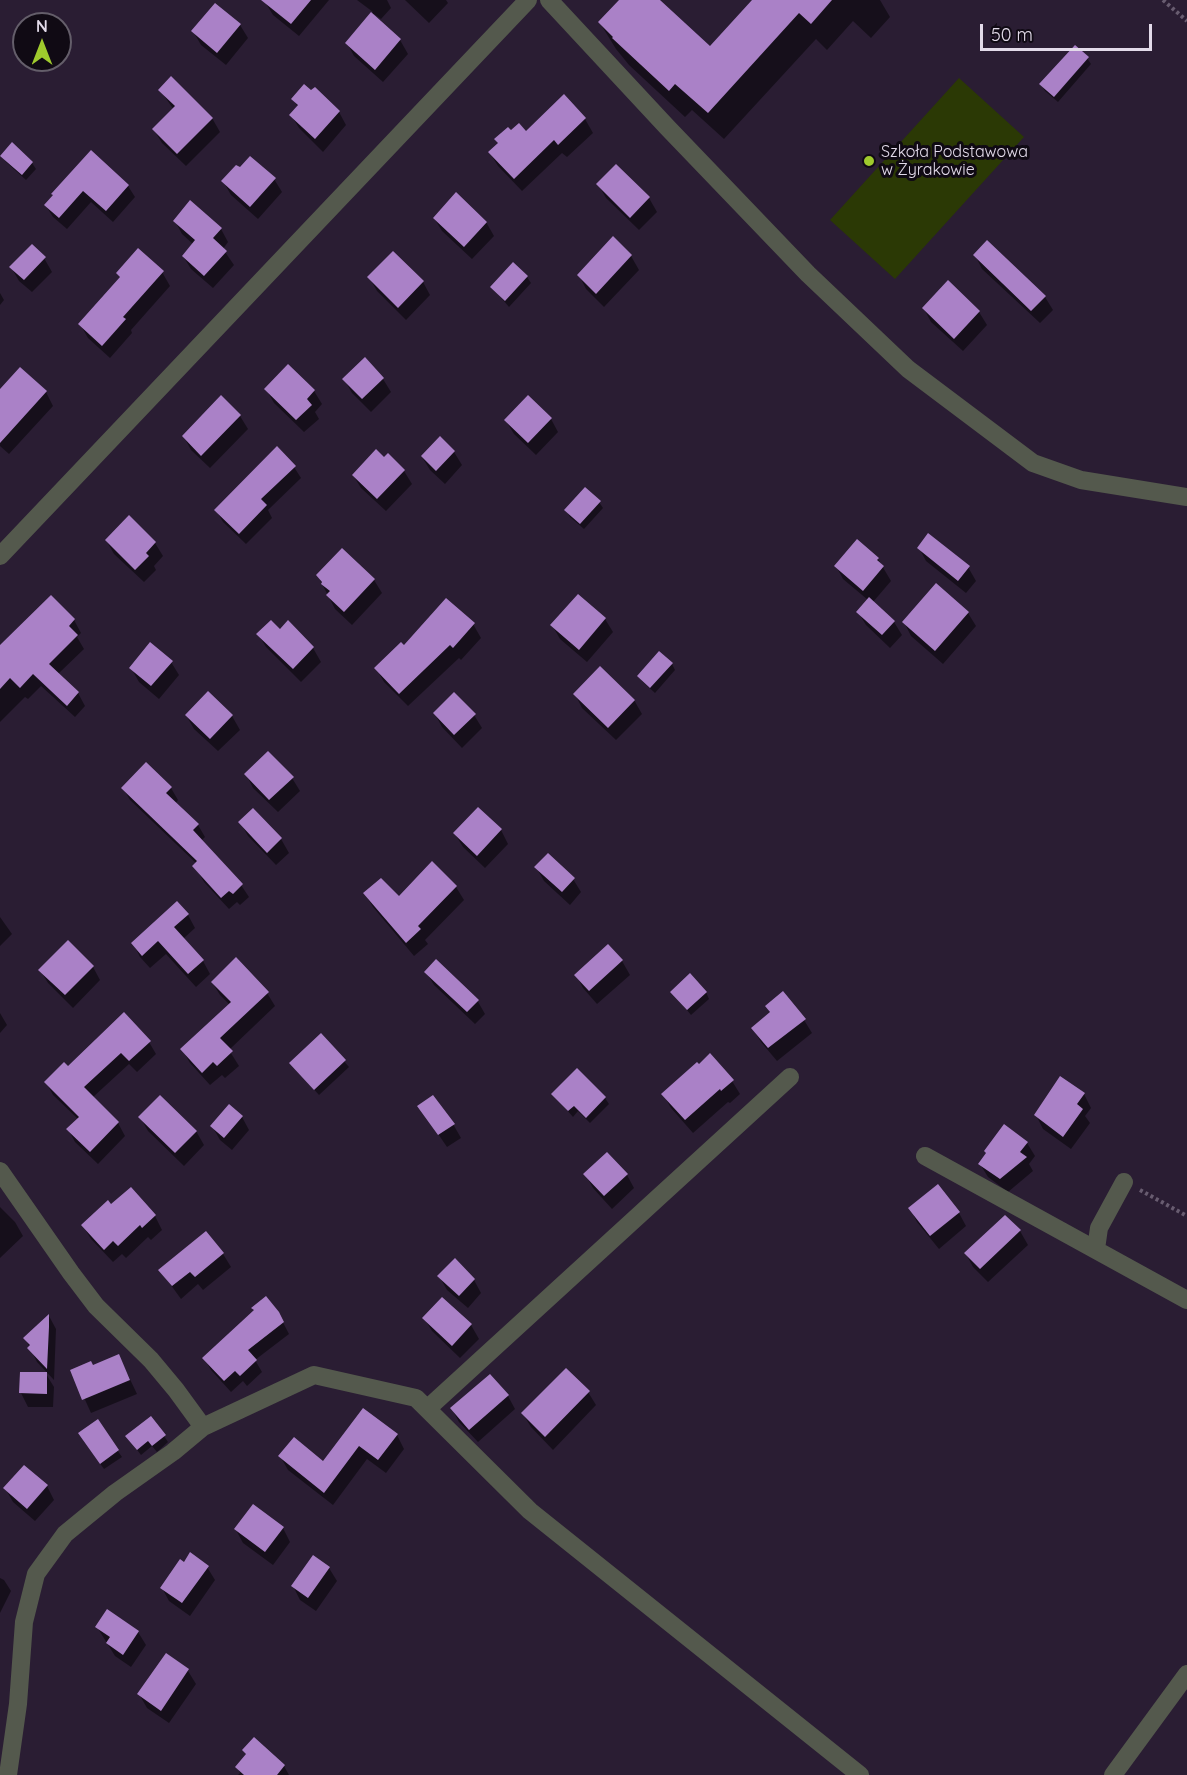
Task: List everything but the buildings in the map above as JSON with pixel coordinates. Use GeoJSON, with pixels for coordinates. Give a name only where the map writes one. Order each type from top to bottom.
{"type":"FeatureCollection","features":[{"type":"Feature","properties":{"kind":"street"},"geometry":{"type":"LineString","coordinates":[[0,555],[528,0]]}},
{"type":"Feature","properties":{"kind":"street"},"geometry":{"type":"LineString","coordinates":[[549,0],[666,128],[800,265],[908,369],[1033,463],[1081,480],[1187,496]]}},
{"type":"Feature","properties":{"kind":"street"},"geometry":{"type":"LineString","coordinates":[[427,1409],[790,1077]]}},
{"type":"Feature","properties":{"kind":"street"},"geometry":{"type":"LineString","coordinates":[[925,1156],[1187,1300]]}},
{"type":"Feature","properties":{"kind":"street"},"geometry":{"type":"LineString","coordinates":[[0,1171],[70,1273],[96,1306],[151,1360],[177,1390],[203,1427]]}},
{"type":"Feature","properties":{"kind":"street"},"geometry":{"type":"LineString","coordinates":[[1096,1249],[1099,1228],[1124,1182]]}},
{"type":"Feature","properties":{"kind":"street"},"geometry":{"type":"LineString","coordinates":[[8,1775],[18,1704],[24,1622],[36,1574],[65,1534],[203,1427],[314,1375],[416,1398],[530,1511],[860,1775]]}},
{"type":"Feature","properties":{"kind":"street"},"geometry":{"type":"LineString","coordinates":[[1113,1775],[1187,1674]]}},
{"type":"Feature","properties":{"kind":"path"},"geometry":{"type":"LineString","coordinates":[[1163,0],[1187,21]]}},
{"type":"Feature","properties":{"kind":"green space"},"geometry":{"type":"Polygon","coordinates":[[[959,78],[1024,137],[895,279],[830,220],[959,78]]]}},
{"type":"Feature","properties":{"kind":"place","name":"Szkoła Podstawowa w Żyrakowie"},"geometry":{"type":"Point","coordinates":[869,161]}}]}
